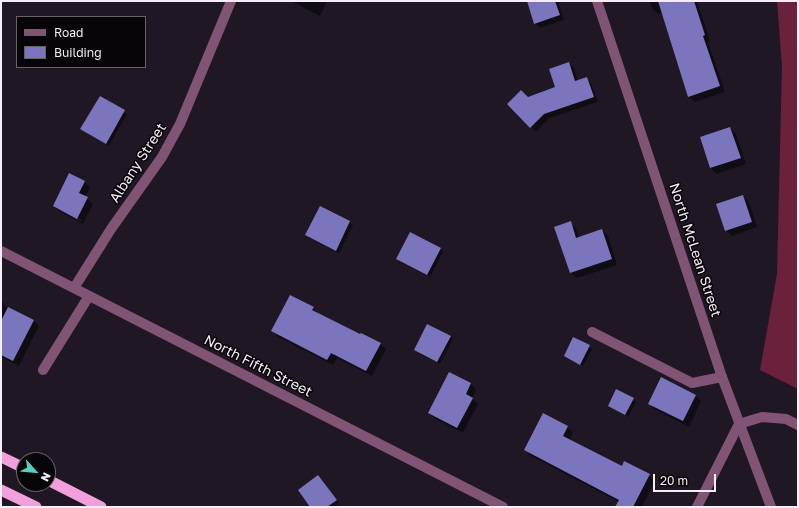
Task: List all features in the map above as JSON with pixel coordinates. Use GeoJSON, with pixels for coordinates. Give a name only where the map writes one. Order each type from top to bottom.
{"type":"FeatureCollection","features":[{"type":"Feature","properties":{"kind":"highway"},"geometry":{"type":"LineString","coordinates":[[1,457],[16,464]]}},
{"type":"Feature","properties":{"kind":"highway"},"geometry":{"type":"LineString","coordinates":[[56,484],[101,507]]}},
{"type":"Feature","properties":{"kind":"highway"},"geometry":{"type":"LineString","coordinates":[[1,490],[36,507]]}},
{"type":"Feature","properties":{"kind":"street","name":"Albany Street"},"geometry":{"type":"LineString","coordinates":[[74,288],[111,229],[162,157],[180,124],[231,1]]}},
{"type":"Feature","properties":{"kind":"street","name":"North McLean Street"},"geometry":{"type":"LineString","coordinates":[[597,1],[722,377],[770,507]]}},
{"type":"Feature","properties":{"kind":"street","name":"North Fifth Street"},"geometry":{"type":"LineString","coordinates":[[1,251],[503,507]]}},
{"type":"Feature","properties":{"kind":"street"},"geometry":{"type":"LineString","coordinates":[[43,370],[89,296]]}},
{"type":"Feature","properties":{"kind":"street"},"geometry":{"type":"LineString","coordinates":[[592,332],[692,383],[722,377]]}},
{"type":"Feature","properties":{"kind":"street"},"geometry":{"type":"LineString","coordinates":[[697,507],[739,424],[762,417],[786,419],[798,425]]}},
{"type":"Feature","properties":{"kind":"shaded area"},"geometry":{"type":"Polygon","coordinates":[[[777,1],[798,1],[798,389],[760,370],[777,274],[782,66],[777,1]]]}},
{"type":"Feature","properties":{"kind":"building"},"geometry":{"type":"Polygon","coordinates":[[[527,1],[555,1],[560,15],[534,24],[527,1]]]}},
{"type":"Feature","properties":{"kind":"building"},"geometry":{"type":"Polygon","coordinates":[[[658,1],[694,1],[705,35],[703,36],[720,86],[688,97],[658,1]]]}},
{"type":"Feature","properties":{"kind":"building"},"geometry":{"type":"Polygon","coordinates":[[[569,62],[575,81],[587,77],[594,97],[544,114],[530,128],[507,104],[521,90],[528,97],[555,87],[549,69],[569,62]]]}},
{"type":"Feature","properties":{"kind":"building"},"geometry":{"type":"Polygon","coordinates":[[[100,96],[125,110],[106,144],[80,129],[100,96]]]}},
{"type":"Feature","properties":{"kind":"building"},"geometry":{"type":"Polygon","coordinates":[[[730,127],[741,158],[710,168],[700,137],[730,127]]]}},
{"type":"Feature","properties":{"kind":"building"},"geometry":{"type":"Polygon","coordinates":[[[69,173],[85,181],[79,193],[88,197],[77,219],[53,206],[69,173]]]}},
{"type":"Feature","properties":{"kind":"building"},"geometry":{"type":"Polygon","coordinates":[[[743,195],[752,222],[725,231],[716,204],[743,195]]]}},
{"type":"Feature","properties":{"kind":"building"},"geometry":{"type":"Polygon","coordinates":[[[320,206],[350,221],[336,251],[305,235],[320,206]]]}},
{"type":"Feature","properties":{"kind":"building"},"geometry":{"type":"Polygon","coordinates":[[[571,221],[576,238],[602,229],[612,259],[570,273],[554,227],[571,221]]]}},
{"type":"Feature","properties":{"kind":"building"},"geometry":{"type":"Polygon","coordinates":[[[410,232],[441,248],[427,275],[396,259],[410,232]]]}},
{"type":"Feature","properties":{"kind":"building"},"geometry":{"type":"Polygon","coordinates":[[[290,295],[314,307],[312,310],[381,343],[366,371],[331,353],[327,360],[271,331],[290,295]]]}},
{"type":"Feature","properties":{"kind":"building"},"geometry":{"type":"Polygon","coordinates":[[[8,307],[34,320],[13,361],[1,355],[1,321],[8,307]]]}},
{"type":"Feature","properties":{"kind":"building"},"geometry":{"type":"Polygon","coordinates":[[[427,324],[451,336],[437,362],[414,350],[427,324]]]}},
{"type":"Feature","properties":{"kind":"building"},"geometry":{"type":"Polygon","coordinates":[[[573,337],[590,345],[580,365],[564,356],[573,337]]]}},
{"type":"Feature","properties":{"kind":"building"},"geometry":{"type":"Polygon","coordinates":[[[449,372],[471,383],[466,394],[473,398],[457,428],[428,413],[449,372]]]}},
{"type":"Feature","properties":{"kind":"building"},"geometry":{"type":"Polygon","coordinates":[[[661,377],[696,395],[683,421],[648,404],[661,377]]]}},
{"type":"Feature","properties":{"kind":"building"},"geometry":{"type":"Polygon","coordinates":[[[616,389],[634,398],[625,415],[608,406],[616,389]]]}},
{"type":"Feature","properties":{"kind":"building"},"geometry":{"type":"Polygon","coordinates":[[[543,413],[568,426],[563,436],[622,466],[624,461],[650,474],[633,507],[615,507],[619,500],[524,450],[543,413]]]}},
{"type":"Feature","properties":{"kind":"building"},"geometry":{"type":"Polygon","coordinates":[[[318,475],[337,500],[327,507],[310,507],[298,490],[318,475]]]}}]}
